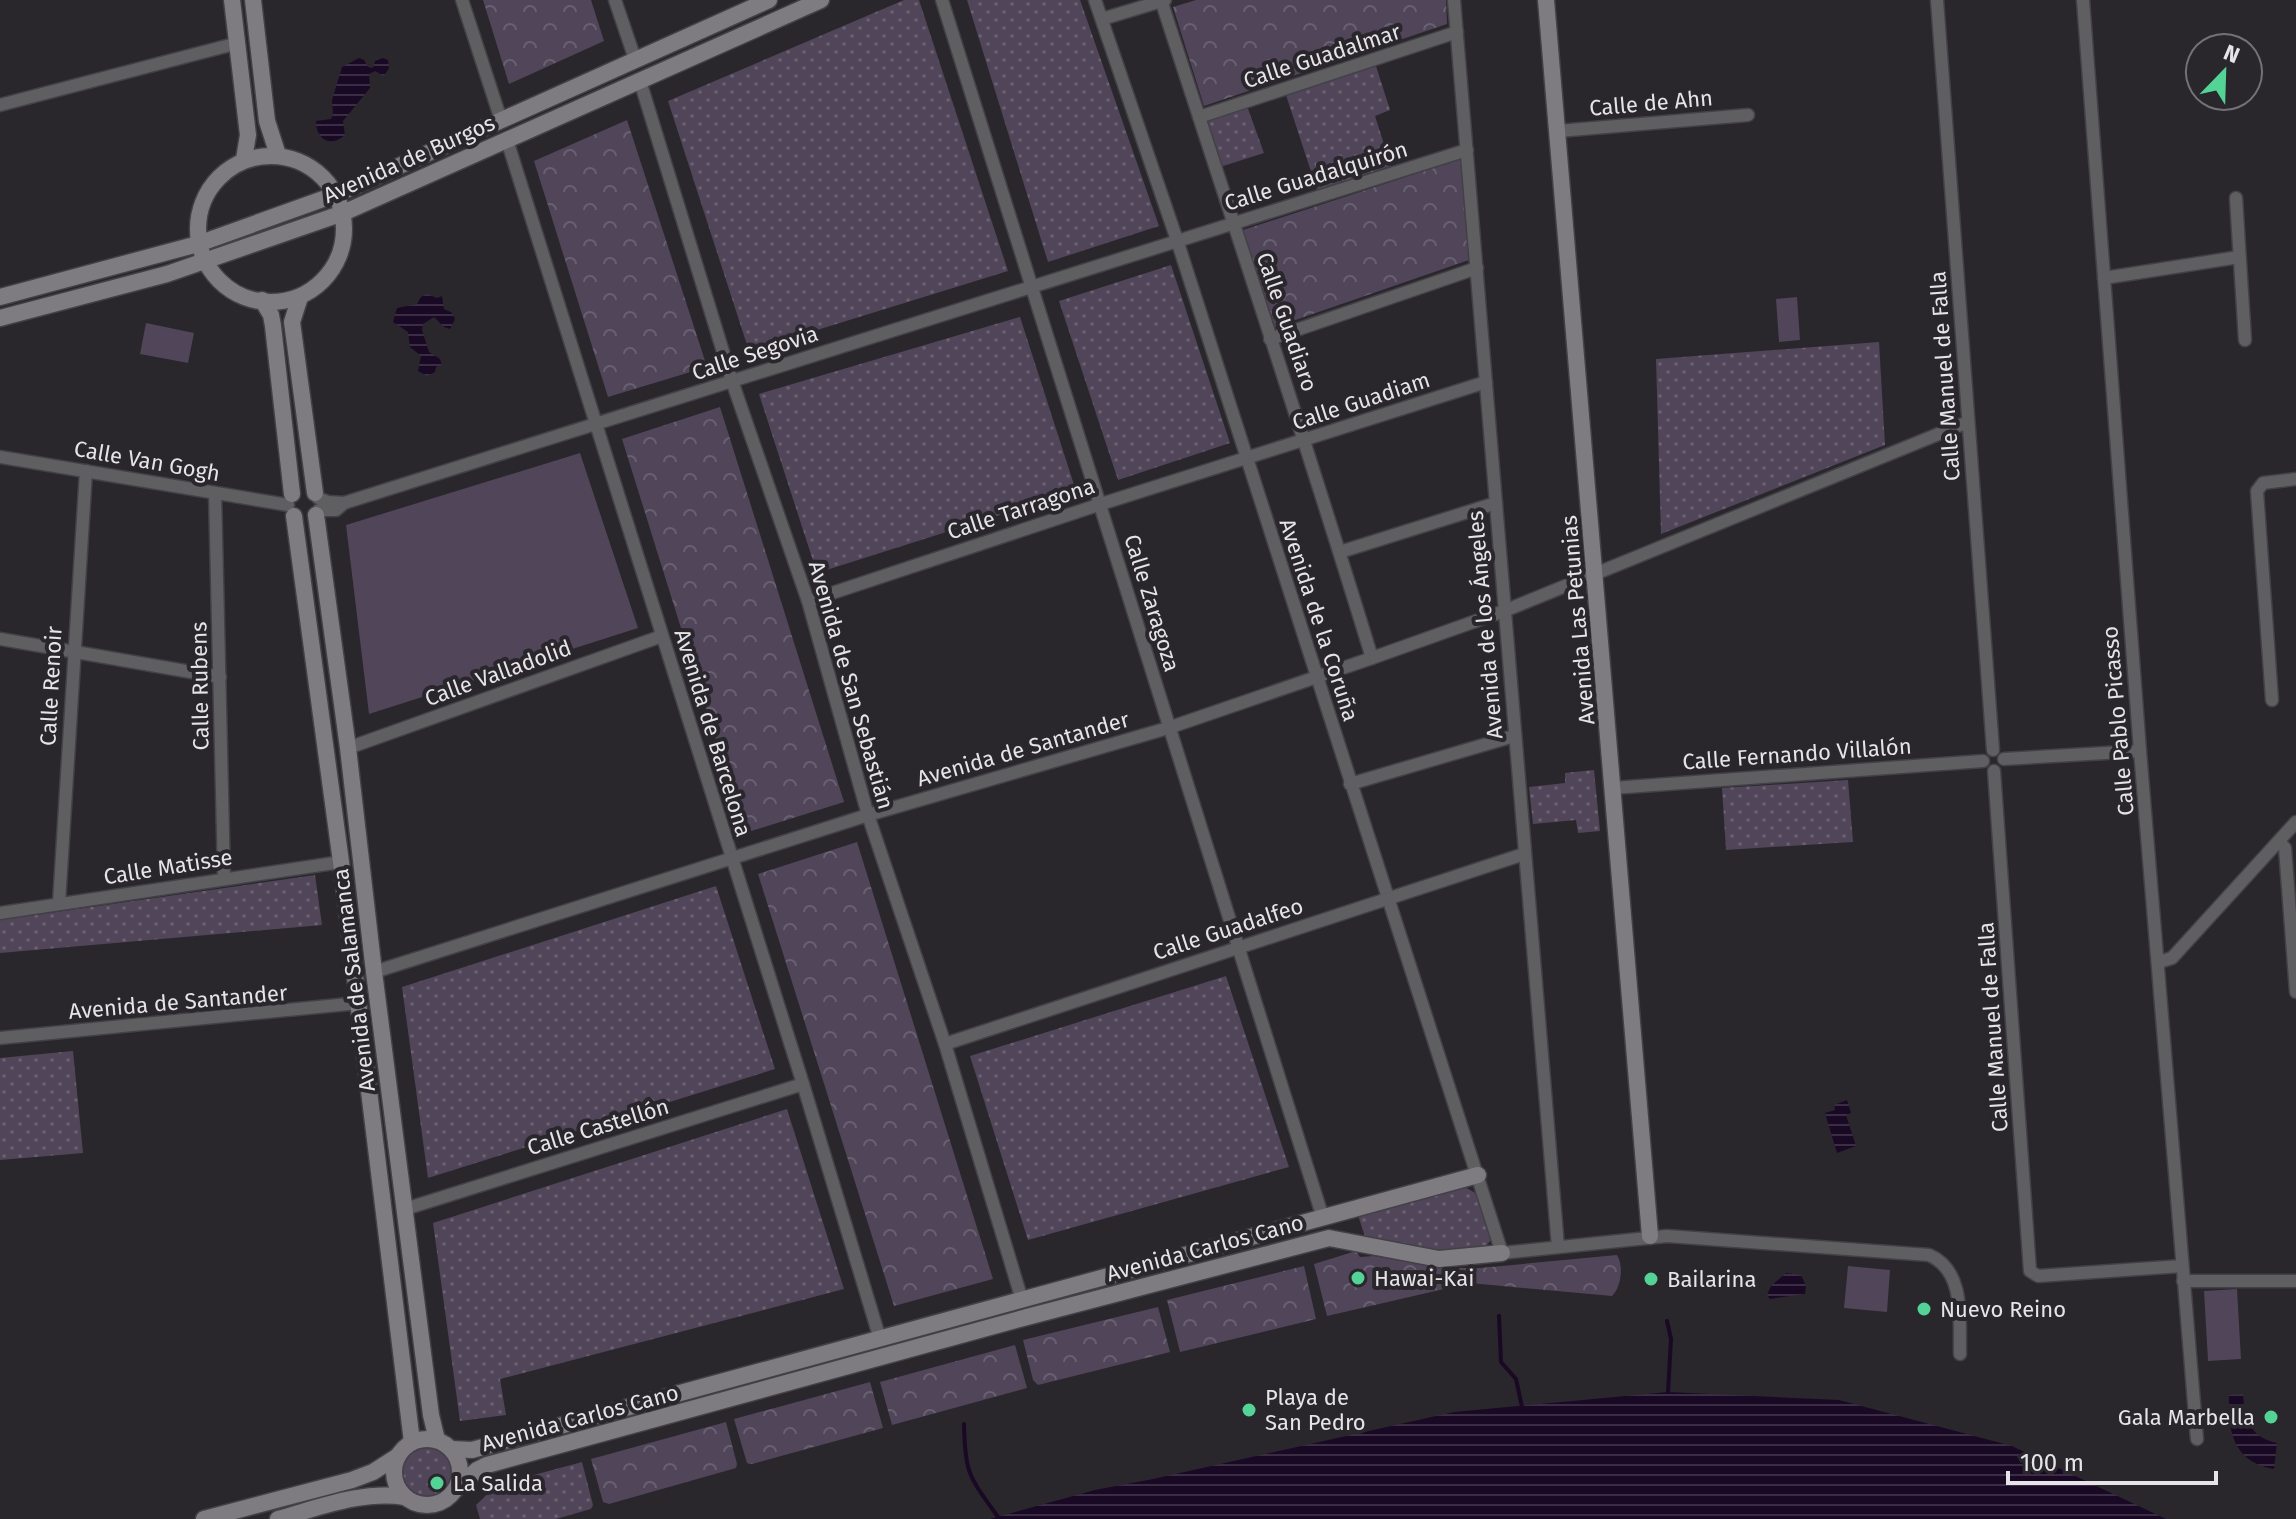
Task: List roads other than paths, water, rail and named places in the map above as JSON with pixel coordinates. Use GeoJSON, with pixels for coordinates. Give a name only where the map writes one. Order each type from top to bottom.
{"type":"FeatureCollection","features":[{"type":"Feature","properties":{"kind":"street"},"geometry":{"type":"LineString","coordinates":[[232,0],[248,135],[244,159]]}},
{"type":"Feature","properties":{"kind":"street"},"geometry":{"type":"LineString","coordinates":[[253,0],[267,121],[278,155]]}},
{"type":"Feature","properties":{"kind":"street"},"geometry":{"type":"LineString","coordinates":[[462,0],[501,120]]}},
{"type":"Feature","properties":{"kind":"street"},"geometry":{"type":"LineString","coordinates":[[615,0],[635,59]]}},
{"type":"Feature","properties":{"kind":"street","name":"Avenida de Burgos"},"geometry":{"type":"LineString","coordinates":[[0,297],[198,244],[337,194],[769,0]]}},
{"type":"Feature","properties":{"kind":"street","name":"Avenida de Burgos"},"geometry":{"type":"LineString","coordinates":[[0,318],[203,263],[343,213],[821,0]]}},
{"type":"Feature","properties":{"kind":"street","name":"Calle Zaragoza"},"geometry":{"type":"LineString","coordinates":[[942,0],[1323,1218]]}},
{"type":"Feature","properties":{"kind":"street","name":"Avenida de la Coruña"},"geometry":{"type":"LineString","coordinates":[[1095,0],[1177,240],[1502,1253]]}},
{"type":"Feature","properties":{"kind":"street"},"geometry":{"type":"LineString","coordinates":[[1102,19],[1163,0]]}},
{"type":"Feature","properties":{"kind":"street","name":"Calle Guadiaro"},"geometry":{"type":"LineString","coordinates":[[1163,0],[1372,658]]}},
{"type":"Feature","properties":{"kind":"street","name":"Avenida de los Ángeles"},"geometry":{"type":"LineString","coordinates":[[1454,0],[1558,1247]]}},
{"type":"Feature","properties":{"kind":"street","name":"Avenida Las Petunias"},"geometry":{"type":"LineString","coordinates":[[1546,0],[1650,1236]]}},
{"type":"Feature","properties":{"kind":"street","name":"Calle Manuel de Falla"},"geometry":{"type":"LineString","coordinates":[[1937,0],[1993,750]]}},
{"type":"Feature","properties":{"kind":"street","name":"Calle Pablo Picasso"},"geometry":{"type":"LineString","coordinates":[[2083,0],[2140,751],[2197,1439]]}},
{"type":"Feature","properties":{"kind":"street","name":"Calle Guadalmar"},"geometry":{"type":"LineString","coordinates":[[1199,117],[1457,32]]}},
{"type":"Feature","properties":{"kind":"street"},"geometry":{"type":"LineString","coordinates":[[0,105],[238,43]]}},
{"type":"Feature","properties":{"kind":"street","name":"Avenida de San Sebastián"},"geometry":{"type":"LineString","coordinates":[[640,81],[732,381],[808,601],[868,815],[945,1044],[1022,1300]]}},
{"type":"Feature","properties":{"kind":"street","name":"Calle de Ahn"},"geometry":{"type":"LineString","coordinates":[[1558,131],[1748,115]]}},
{"type":"Feature","properties":{"kind":"street","name":"Avenida de Barcelona"},"geometry":{"type":"LineString","coordinates":[[507,140],[880,1339]]}},
{"type":"Feature","properties":{"kind":"street","name":"Calle Guadalquirón"},"geometry":{"type":"LineString","coordinates":[[1177,240],[1467,150]]}},
{"type":"Feature","properties":{"kind":"street"},"geometry":{"type":"LineString","coordinates":[[278,155],[310,168],[337,194],[343,213],[343,233],[335,263],[322,283],[300,297],[283,302],[262,300],[225,285],[203,263],[198,244],[201,211],[220,176],[244,159],[278,155]]}},
{"type":"Feature","properties":{"kind":"street"},"geometry":{"type":"LineString","coordinates":[[2236,198],[2245,340]]}},
{"type":"Feature","properties":{"kind":"street","name":"Calle Segovia"},"geometry":{"type":"LineString","coordinates":[[317,504],[336,510],[344,503],[1177,240]]}},
{"type":"Feature","properties":{"kind":"street"},"geometry":{"type":"LineString","coordinates":[[2104,278],[2239,257]]}},
{"type":"Feature","properties":{"kind":"street"},"geometry":{"type":"LineString","coordinates":[[1270,339],[1477,268]]}},
{"type":"Feature","properties":{"kind":"street","name":"Avenida de Salamanca"},"geometry":{"type":"LineString","coordinates":[[300,297],[292,322],[431,1415],[444,1444]]}},
{"type":"Feature","properties":{"kind":"street","name":"Avenida de Salamanca"},"geometry":{"type":"LineString","coordinates":[[262,300],[271,315],[273,326],[291,505],[341,862],[412,1442]]}},
{"type":"Feature","properties":{"kind":"street","name":"Calle Guadiam"},"geometry":{"type":"LineString","coordinates":[[1247,459],[1486,382]]}},
{"type":"Feature","properties":{"kind":"street","name":"Avenida de Santander"},"geometry":{"type":"LineString","coordinates":[[374,972],[868,815],[1168,728],[1316,678],[1504,611],[1968,422]]}},
{"type":"Feature","properties":{"kind":"street","name":"Calle Van Gogh"},"geometry":{"type":"LineString","coordinates":[[0,457],[291,505]]}},
{"type":"Feature","properties":{"kind":"street","name":"Calle Tarragona"},"geometry":{"type":"LineString","coordinates":[[808,601],[1247,459]]}},
{"type":"Feature","properties":{"kind":"street","name":"Calle Renoir"},"geometry":{"type":"LineString","coordinates":[[59,903],[86,471]]}},
{"type":"Feature","properties":{"kind":"street"},"geometry":{"type":"LineString","coordinates":[[2272,700],[2258,487],[2266,482],[2296,479]]}},
{"type":"Feature","properties":{"kind":"street"},"geometry":{"type":"LineString","coordinates":[[303,489],[317,504],[305,520],[291,505],[303,489]]}},
{"type":"Feature","properties":{"kind":"street","name":"Calle Rubens"},"geometry":{"type":"LineString","coordinates":[[215,493],[224,878]]}},
{"type":"Feature","properties":{"kind":"street"},"geometry":{"type":"LineString","coordinates":[[1340,552],[1496,503]]}},
{"type":"Feature","properties":{"kind":"street","name":"Calle Valladolid"},"geometry":{"type":"LineString","coordinates":[[348,748],[662,636]]}},
{"type":"Feature","properties":{"kind":"street"},"geometry":{"type":"LineString","coordinates":[[0,639],[220,677]]}},
{"type":"Feature","properties":{"kind":"street"},"geometry":{"type":"LineString","coordinates":[[1350,784],[1514,736]]}},
{"type":"Feature","properties":{"kind":"street"},"geometry":{"type":"LineString","coordinates":[[1993,750],[2000,752],[2004,759],[2001,767],[1994,771],[1987,768],[1983,761],[1985,754],[1993,750]]}},
{"type":"Feature","properties":{"kind":"street"},"geometry":{"type":"LineString","coordinates":[[2004,759],[2140,751]]}},
{"type":"Feature","properties":{"kind":"street","name":"Calle Fernando Villalón"},"geometry":{"type":"LineString","coordinates":[[1613,788],[1983,761]]}},
{"type":"Feature","properties":{"kind":"street","name":"Calle Manuel de Falla"},"geometry":{"type":"LineString","coordinates":[[1994,771],[2030,1269],[2033,1275],[2038,1276],[2182,1266]]}},
{"type":"Feature","properties":{"kind":"street"},"geometry":{"type":"LineString","coordinates":[[2159,962],[2172,958],[2296,822]]}},
{"type":"Feature","properties":{"kind":"street"},"geometry":{"type":"LineString","coordinates":[[2279,842],[2285,848],[2296,992]]}},
{"type":"Feature","properties":{"kind":"street","name":"Calle Guadalfeo"},"geometry":{"type":"LineString","coordinates":[[945,1044],[1524,854]]}},
{"type":"Feature","properties":{"kind":"street","name":"Calle Matisse"},"geometry":{"type":"LineString","coordinates":[[0,913],[341,862]]}},
{"type":"Feature","properties":{"kind":"street","name":"Avenida de Santander"},"geometry":{"type":"LineString","coordinates":[[0,1038],[359,1003]]}},
{"type":"Feature","properties":{"kind":"street","name":"Calle Castellón"},"geometry":{"type":"LineString","coordinates":[[405,1209],[803,1084]]}},
{"type":"Feature","properties":{"kind":"street","name":"Avenida Carlos Cano"},"geometry":{"type":"LineString","coordinates":[[444,1444],[472,1450],[1478,1175]]}},
{"type":"Feature","properties":{"kind":"street","name":"Avenida Carlos Cano"},"geometry":{"type":"LineString","coordinates":[[457,1488],[487,1465],[1329,1238],[1439,1259],[1650,1236],[1929,1255],[1946,1265],[1955,1283],[1960,1354]]}},
{"type":"Feature","properties":{"kind":"street"},"geometry":{"type":"LineString","coordinates":[[2183,1281],[2296,1281]]}},
{"type":"Feature","properties":{"kind":"street"},"geometry":{"type":"LineString","coordinates":[[204,1519],[352,1480],[373,1472],[420,1439],[444,1444],[460,1467],[457,1488],[433,1505],[392,1495],[357,1498],[278,1519]]}},
{"type":"Feature","properties":{"kind":"street"},"geometry":{"type":"LineString","coordinates":[[398,1456],[394,1477],[405,1497]]}},
{"type":"Feature","properties":{"kind":"waterway"},"geometry":{"type":"LineString","coordinates":[[1499,1316],[1501,1362],[1516,1379],[1522,1407]]}},
{"type":"Feature","properties":{"kind":"waterway"},"geometry":{"type":"LineString","coordinates":[[1667,1321],[1671,1339],[1668,1392]]}},
{"type":"Feature","properties":{"kind":"waterway"},"geometry":{"type":"LineString","coordinates":[[964,1424],[970,1474],[998,1517]]}},
{"type":"Feature","properties":{"kind":"place","name":"Hawai-Kai"},"geometry":{"type":"Point","coordinates":[1358,1278]}},
{"type":"Feature","properties":{"kind":"place","name":"Bailarina"},"geometry":{"type":"Point","coordinates":[1651,1279]}},
{"type":"Feature","properties":{"kind":"place","name":"Nuevo Reino"},"geometry":{"type":"Point","coordinates":[1924,1309]}},
{"type":"Feature","properties":{"kind":"place","name":"Playa de San Pedro"},"geometry":{"type":"Point","coordinates":[1249,1410]}},
{"type":"Feature","properties":{"kind":"place","name":"Gala Marbella"},"geometry":{"type":"Point","coordinates":[2271,1417]}},
{"type":"Feature","properties":{"kind":"place","name":"La Salida"},"geometry":{"type":"Point","coordinates":[437,1483]}}]}
